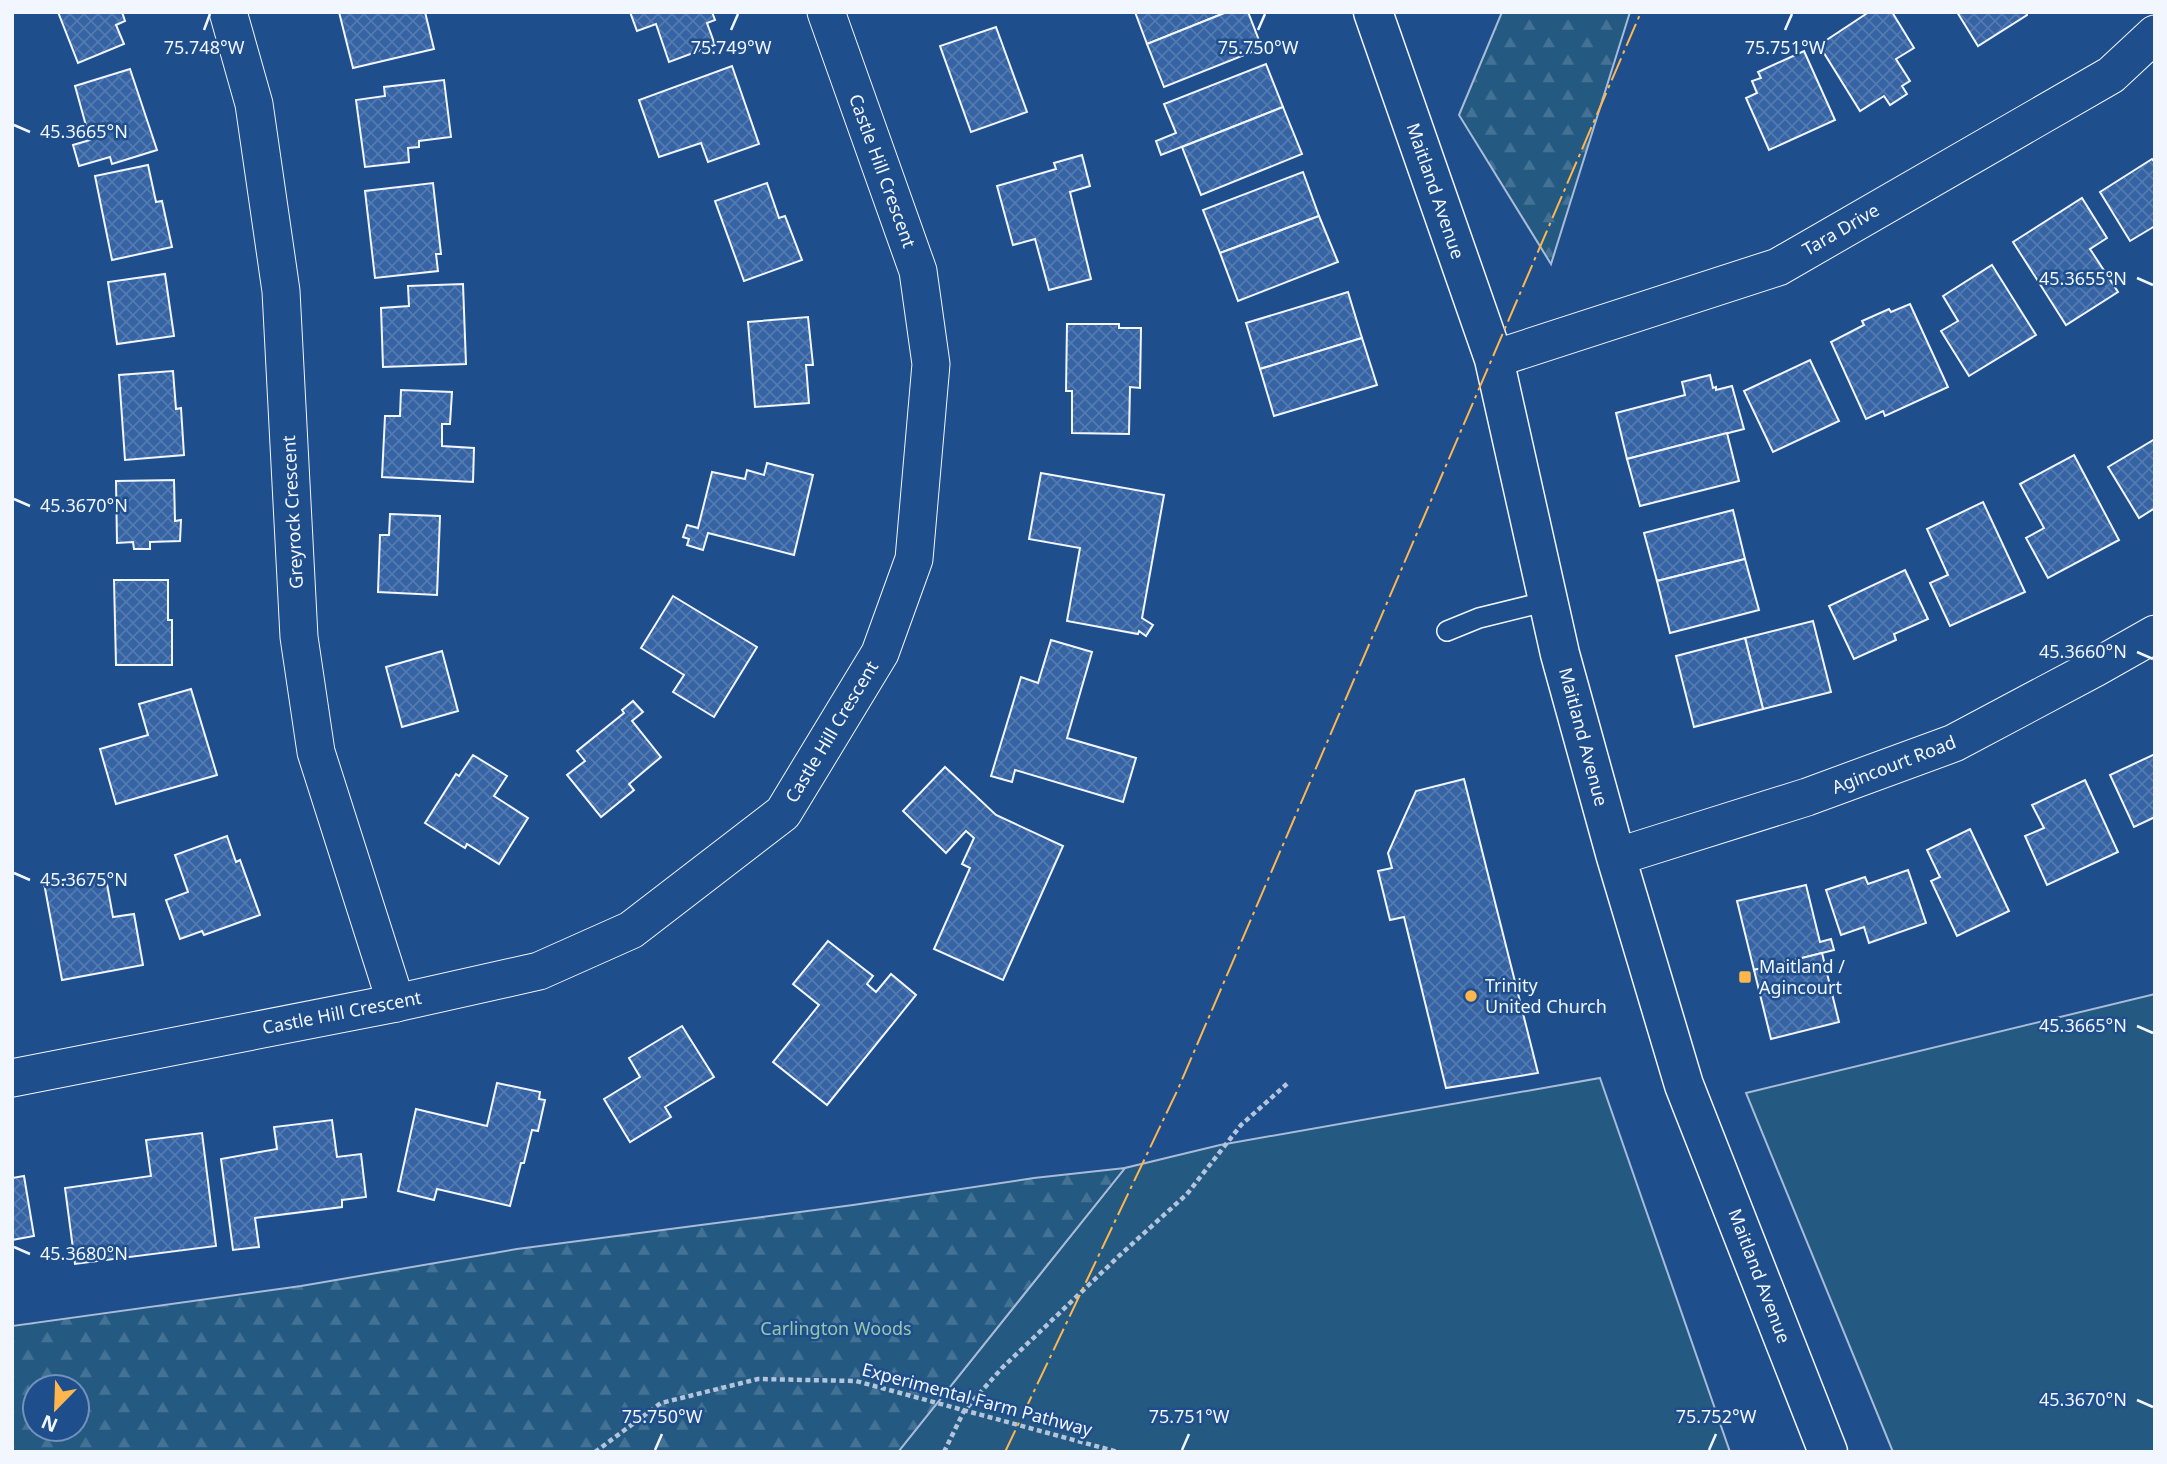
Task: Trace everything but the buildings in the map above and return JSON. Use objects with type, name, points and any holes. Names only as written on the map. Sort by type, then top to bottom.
[{"type":"main road","name":"Maitland Avenue","points":[[1373,12],[1494,359],[1560,654],[1616,857],[1684,1085],[1828,1452]]},
{"type":"street","name":"Greyrock Crescent","points":[[228,12],[254,104],[281,291],[299,636],[316,752],[396,1003]]},
{"type":"street","name":"Castle Hill Crescent","points":[[12,1078],[396,1003],[539,971],[631,930],[783,813],[880,653],[914,559],[931,364],[918,271],[826,12]]},
{"type":"street","name":"Tara Drive","points":[[1494,359],[1778,267],[2111,75],[2155,34]]},
{"type":"street","name":"Agincourt Road","points":[[1616,857],[1807,797],[1954,743],[2155,634]]},
{"type":"lane","points":[[1447,631],[1479,618],[1548,601]]},
{"type":"path","points":[[944,1452],[964,1412],[1002,1368],[1187,1195],[1241,1125],[1289,1082]]},
{"type":"path","name":"Experimental Farm Pathway","points":[[595,1452],[661,1402],[758,1380],[856,1381],[1118,1452]]},
{"type":"green space","points":[[1502,12],[1630,12],[1551,264],[1459,115]]},
{"type":"green space","points":[[2155,994],[2155,1452],[1893,1452],[1746,1093]]},
{"type":"green space","points":[[1600,1078],[1730,1452],[898,1452],[1125,1168],[1220,1145]]},
{"type":"green space","name":"Carlington Woods","points":[[1125,1168],[898,1452],[12,1452],[12,1326],[301,1286],[517,1249],[853,1205],[1034,1178]]},
{"type":"power","points":[[1005,1452],[1178,1089],[1641,12]]},
{"type":"place","name":"Maitland / Agincourt","points":[[1745,977]]},
{"type":"place","name":"Trinity United Church","points":[[1471,996]]}]
